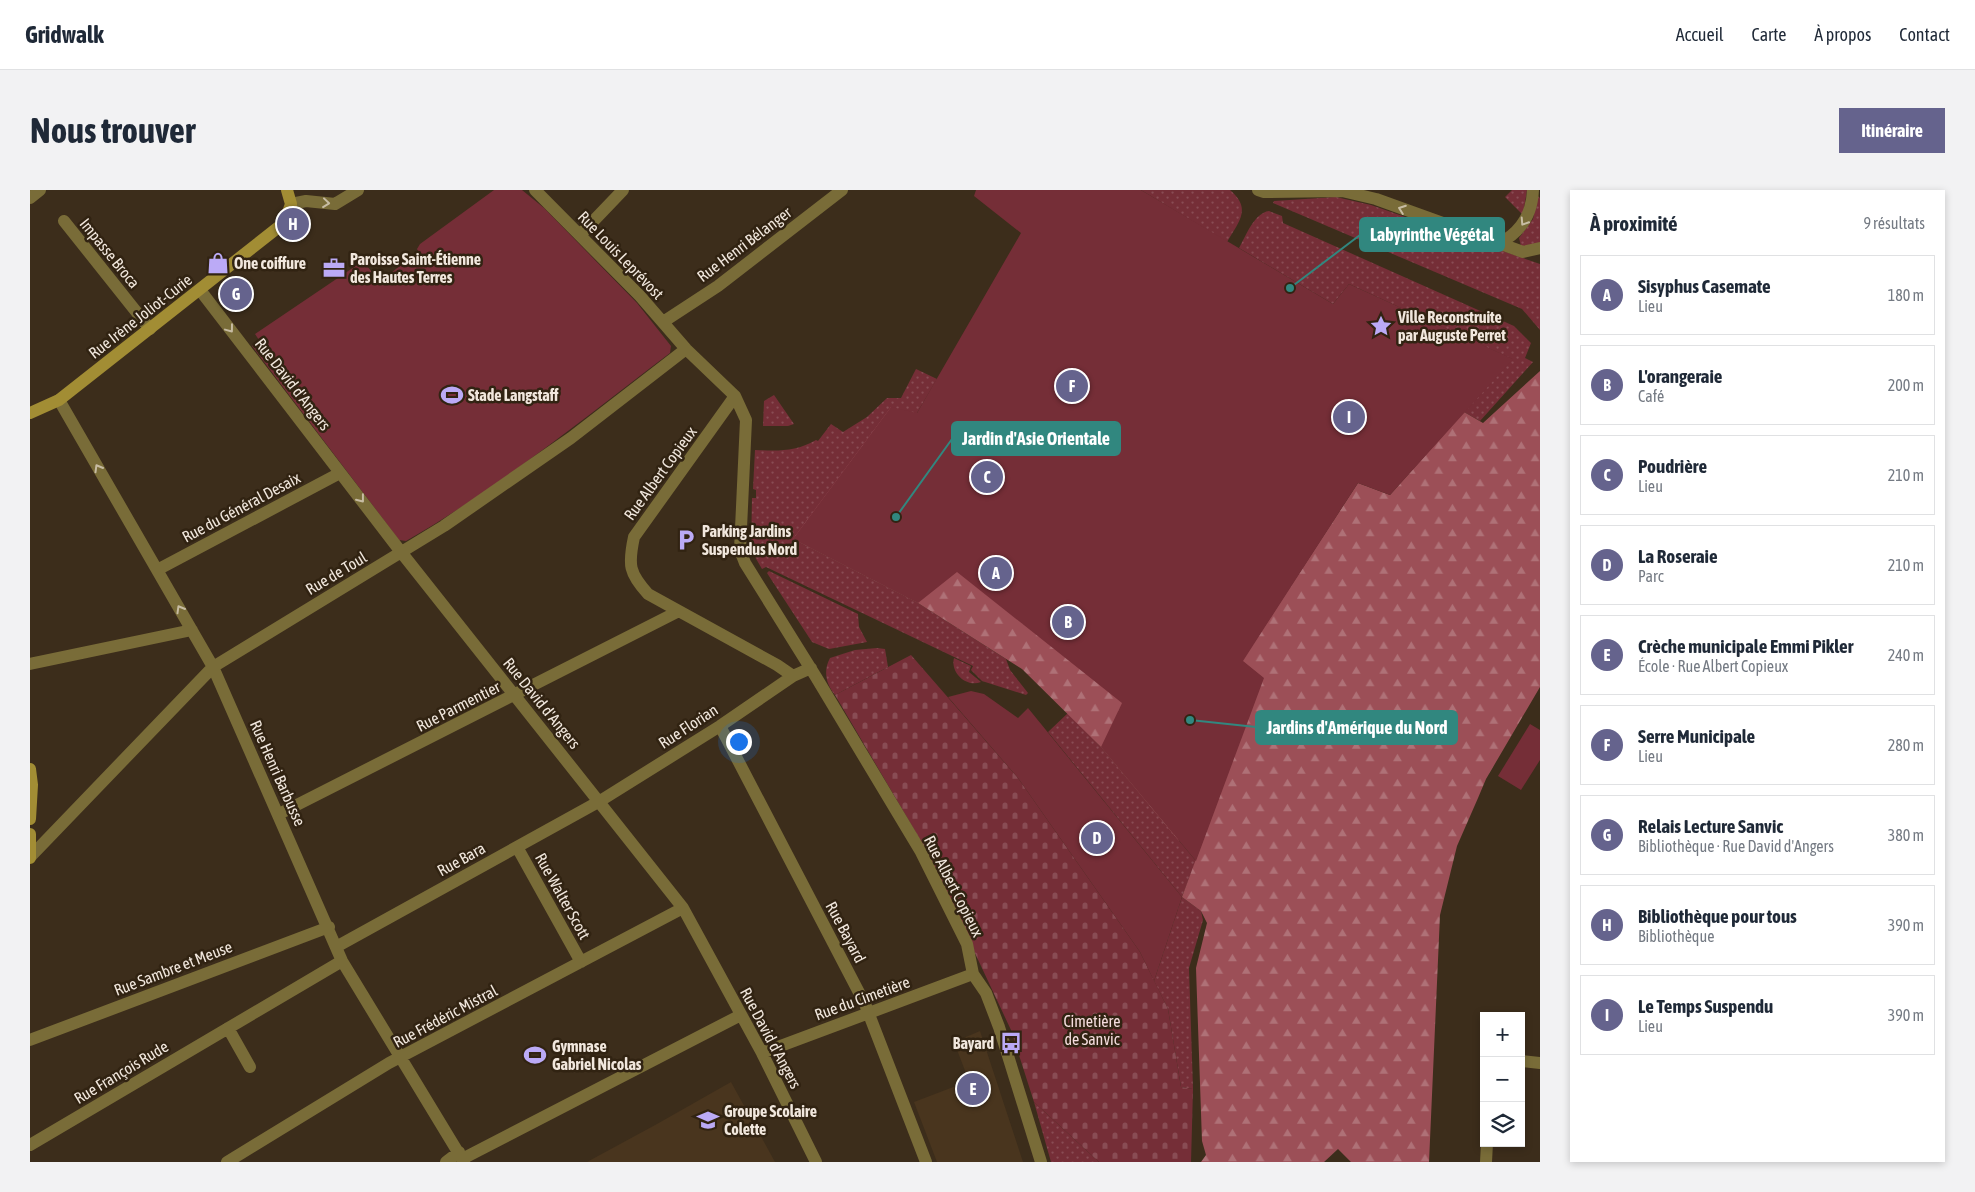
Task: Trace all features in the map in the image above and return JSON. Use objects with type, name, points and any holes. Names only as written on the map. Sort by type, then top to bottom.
[{"type":"street","points":[[30,198],[40,190]]},
{"type":"street","points":[[287,190],[291,204],[306,201],[335,204],[358,190]]},
{"type":"street","name":"Rue Louis Leprévost","points":[[534,190],[663,322]]},
{"type":"street","points":[[580,235],[624,190]]},
{"type":"street","name":"Rue Henri Bélanger","points":[[663,322],[718,286],[842,190]]},
{"type":"street","points":[[1258,190],[1264,192],[1342,191],[1376,199],[1523,252],[1540,248]]},
{"type":"street","points":[[1498,244],[1521,228],[1528,216],[1533,190]]},
{"type":"street","name":"Rue Irène Joliot-Curie","points":[[30,412],[59,400],[200,290],[285,222],[291,204]]},
{"type":"street","name":"Impasse Broca","points":[[64,221],[150,329]]},
{"type":"street","name":"Rue David d'Angers","points":[[200,290],[514,696],[600,800],[683,908],[762,1053],[816,1162]]},
{"type":"street","name":"Rue Albert Copieux","points":[[663,322],[686,349],[736,396],[746,420],[740,550],[746,563],[921,852],[967,944],[973,974],[986,993],[999,1027],[1041,1162]]},
{"type":"street","name":"Rue de Toul","points":[[30,857],[213,666],[444,526],[571,438],[686,349]]},
{"type":"street","name":"Rue Albert Copieux","points":[[736,396],[634,537],[630,555],[633,577],[648,594],[677,612],[777,665],[792,676]]},
{"type":"street","name":"Rue Henri Barbusse","points":[[59,400],[213,666],[342,961],[462,1158]]},
{"type":"street","name":"Rue du Général Desaix","points":[[157,570],[340,472]]},
{"type":"street","name":"Rue Parmentier","points":[[279,814],[677,612]]},
{"type":"street","points":[[30,664],[192,630]]},
{"type":"street","points":[[792,676],[811,668]]},
{"type":"street","name":"Rue Florian","points":[[600,800],[720,726],[792,676]]},
{"type":"street","name":"Rue Bayard","points":[[720,726],[869,1013],[926,1162]]},
{"type":"street","points":[[30,769],[32,785],[30,819]]},
{"type":"street","name":"Rue Bara","points":[[336,947],[600,800]]},
{"type":"street","points":[[30,834],[30,857]]},
{"type":"street","name":"Rue Walter Scott","points":[[517,847],[581,962]]},
{"type":"street","name":"Rue Frédéric Mistral","points":[[227,1162],[389,1063],[683,908]]},
{"type":"street","name":"Rue Sambre et Meuse","points":[[30,1040],[328,927]]},
{"type":"street","name":"Rue François Rude","points":[[30,1145],[342,961]]},
{"type":"street","name":"Rue du Cimetière","points":[[762,1053],[973,974]]},
{"type":"street","points":[[446,1162],[462,1158],[741,1015]]},
{"type":"street","points":[[228,1028],[250,1067]]},
{"type":"street","points":[[1525,1061],[1540,1063]]},
{"type":"street","points":[[1486,1162],[1487,1147]]},
{"type":"shaded area","points":[[980,1031],[1023,1162],[937,1162],[914,1102],[969,1081],[954,1042]]},
{"type":"shaded area","name":"Groupe Scolaire Colette","points":[[731,1082],[775,1162],[587,1162],[657,1124]]},
{"type":"green space","name":"Stade Langstaff","points":[[494,190],[522,190],[544,208],[637,303],[671,346],[670,353],[508,475],[406,541],[399,540],[252,346],[259,340],[255,334],[363,261],[380,282],[418,251],[417,249],[420,244]]},
{"type":"green space","points":[[976,190],[1141,190],[1333,304],[1349,284],[1513,359],[1390,495],[1358,483],[1243,661],[1264,678],[1196,861],[1101,747],[1122,703],[957,572],[918,603],[793,539],[891,407],[917,413],[1021,233],[974,196]]},
{"type":"green space","points":[[1141,190],[1230,190],[1240,203],[1241,215],[1227,242]]},
{"type":"green space","points":[[1512,190],[1527,190],[1523,215],[1505,197]]},
{"type":"green space","points":[[1538,196],[1540,198],[1540,243],[1536,246],[1521,246],[1519,238],[1533,219]]},
{"type":"green space","points":[[1336,197],[1371,205],[1540,264],[1540,330],[1522,309],[1273,203],[1274,201]]},
{"type":"green space","points":[[1269,211],[1282,216],[1283,223],[1514,326],[1531,343],[1525,358],[1533,362],[1480,421],[1464,412],[1512,359],[1349,284],[1333,304],[1239,248],[1255,220]]},
{"type":"green space","points":[[916,369],[937,379],[917,413],[793,539],[918,603],[1006,659],[1010,670],[1028,693],[1026,695],[982,681],[971,670],[973,666],[766,567],[762,569],[751,550],[752,498],[756,498],[756,490],[753,489],[755,450],[771,451],[801,447],[816,440],[818,441],[831,424],[843,432],[867,417],[887,398],[901,398]]},
{"type":"green space","points":[[1540,371],[1540,687],[1486,779],[1457,846],[1440,915],[1429,1162],[1351,1162],[1338,1149],[1324,1162],[1201,1162],[1206,1155],[1202,1141],[1196,968],[1207,923],[1201,911],[1182,897],[1263,678],[1242,661],[1358,483],[1390,495],[1464,412],[1483,423]]},
{"type":"green space","points":[[774,395],[794,424],[788,426],[763,426],[764,401]]},
{"type":"green space","points":[[891,407],[924,523],[1133,704],[1179,841],[1101,747],[1022,669],[918,603],[793,539]]},
{"type":"green space","points":[[769,571],[858,614],[859,627],[867,642],[829,649],[812,642],[767,573]]},
{"type":"green space","points":[[885,649],[888,667],[835,695],[826,677],[830,658],[855,650]]},
{"type":"green space","name":"Cimetière de Sanvic","points":[[911,655],[1018,778],[1140,952],[1168,1009],[1181,1087],[1193,1089],[1191,1162],[1099,1162],[1034,1102],[1011,1030],[928,853],[835,695]]},
{"type":"green space","points":[[954,658],[971,666],[969,672],[981,682],[970,683],[961,678],[953,664]]},
{"type":"green space","points":[[971,691],[984,694],[1018,718],[1028,708],[1182,897],[1154,981],[1140,952],[1018,778],[948,697]]},
{"type":"green space","points":[[1068,713],[1101,747],[1196,861],[1182,897],[1048,732]]},
{"type":"green space","points":[[1530,724],[1540,730],[1540,760],[1521,790],[1498,776]]},
{"type":"green space","points":[[1182,897],[1201,911],[1203,920],[1189,968],[1193,1089],[1181,1087],[1168,1009],[1154,981]]},
{"type":"green space","points":[[1034,1102],[1099,1162],[1051,1162]]},
{"type":"place","name":"Bibliothèque pour tous","points":[[293,224]]},
{"type":"place","name":"One coiffure","points":[[218,263]]},
{"type":"place","name":"Paroisse Saint-Étienne des Hautes Terres","points":[[334,268]]},
{"type":"place","name":"Labyrinthe Végétal","points":[[1290,288]]},
{"type":"place","name":"Relais Lecture Sanvic","points":[[236,294]]},
{"type":"place","name":"Ville Reconstruite par Auguste Perret","points":[[1381,326]]},
{"type":"place","name":"Serre Municipale","points":[[1072,386]]},
{"type":"place","name":"Stade Langstaff","points":[[452,395]]},
{"type":"place","name":"Le Temps Suspendu","points":[[1349,417]]},
{"type":"place","name":"Poudrière","points":[[987,477]]},
{"type":"place","name":"Jardin d'Asie Orientale","points":[[896,517]]},
{"type":"place","name":"Parking Jardins Suspendus Nord","points":[[686,540]]},
{"type":"place","name":"Sisyphus Casemate","points":[[996,573]]},
{"type":"place","name":"L'orangeraie","points":[[1068,622]]},
{"type":"place","name":"Jardins d'Amérique du Nord","points":[[1190,720]]},
{"type":"place","name":"La Roseraie","points":[[1097,838]]},
{"type":"place","name":"Bayard","points":[[1011,1043]]},
{"type":"place","name":"Gymnase Gabriel Nicolas","points":[[535,1055]]},
{"type":"place","name":"Crèche municipale Emmi Pikler","points":[[973,1089]]},
{"type":"place","name":"Groupe Scolaire Colette","points":[[708,1120]]}]
